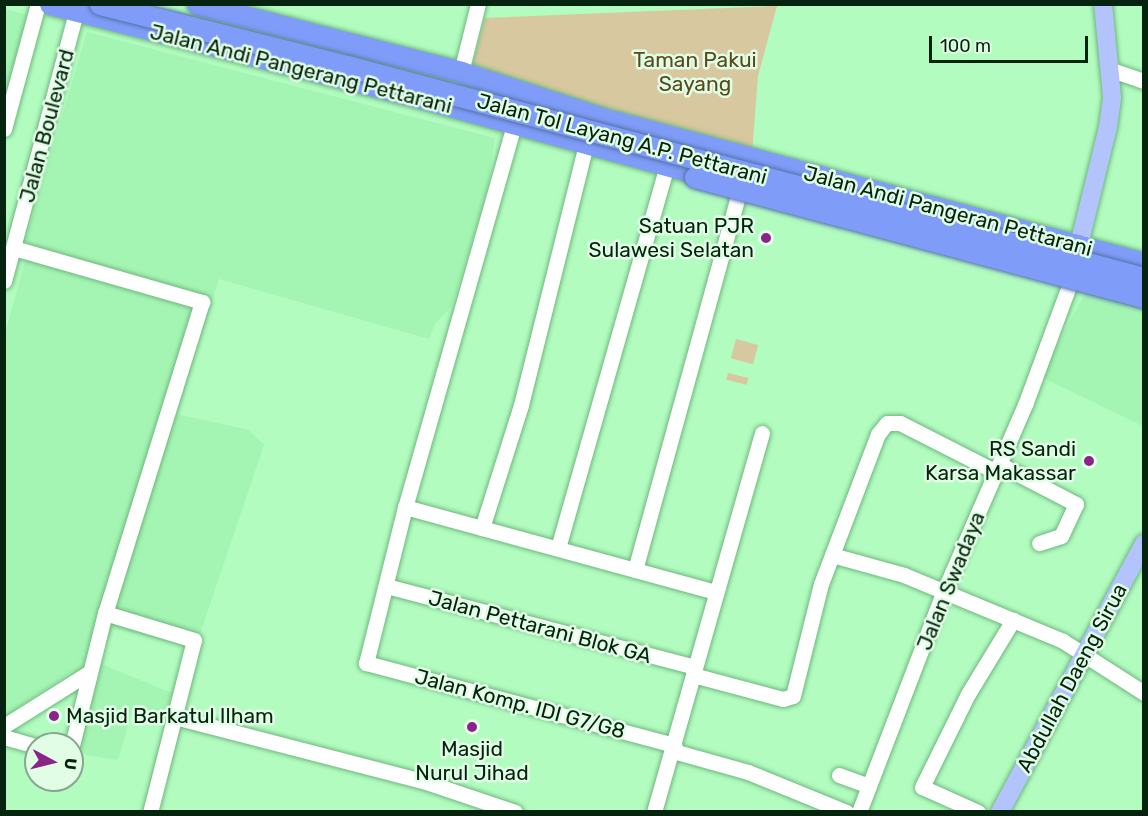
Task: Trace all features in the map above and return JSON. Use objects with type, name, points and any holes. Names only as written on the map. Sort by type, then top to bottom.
[{"type":"highway","name":"Jalan Andi Pangerang Pettarani","points":[[50,4],[77,8],[421,98],[1063,277]]},
{"type":"highway","name":"Jalan Tol Layang A.P. Pettarani","points":[[100,4],[359,69],[1143,278]]},
{"type":"highway","name":"Jalan Tol Layang A.P. Pettarani","points":[[134,4],[469,89],[1143,270]]},
{"type":"highway","name":"Jalan Andi Pangeran Pettarani","points":[[209,6],[461,72],[683,140],[1143,263]]},
{"type":"highway","points":[[421,98],[432,95],[439,84],[437,72],[426,63]]},
{"type":"highway","points":[[489,118],[473,104],[474,94],[485,84],[496,83]]},
{"type":"highway","points":[[623,155],[695,177],[1143,297]]},
{"type":"highway","name":"Jalan Andi Pangeran Pettarani","points":[[1063,277],[1143,297]]},
{"type":"main road","points":[[1079,245],[1108,127],[1112,97],[1103,4]]},
{"type":"main road","name":"Jalan Andi Pangeran Pettarani","points":[[623,155],[665,172],[739,193],[1063,277]]},
{"type":"main road","name":"Abdullah Daeng Sirua","points":[[1000,812],[1087,653],[1143,543]]},
{"type":"street","name":"Jalan Boulevard","points":[[4,129],[38,4]]},
{"type":"street","points":[[461,72],[478,4]]},
{"type":"street","name":"Jalan Boulevard","points":[[4,281],[77,8]]},
{"type":"street","points":[[1108,69],[1143,81]]},
{"type":"street","points":[[386,586],[405,507],[514,125]]},
{"type":"street","points":[[482,528],[521,405],[586,144]]},
{"type":"street","points":[[558,548],[665,172]]},
{"type":"street","points":[[635,570],[739,193]]},
{"type":"street","points":[[14,248],[202,302],[183,369],[105,613],[75,732]]},
{"type":"street","name":"Jalan Swadaya","points":[[859,812],[944,591],[998,468],[1063,277]]},
{"type":"street","points":[[1039,543],[1061,536],[1076,504],[900,423],[887,423],[878,434],[832,555],[944,591],[1087,653],[1143,693]]},
{"type":"street","points":[[654,812],[762,433]]},
{"type":"street","points":[[405,507],[716,592]]},
{"type":"street","name":"Jalan Pettarani Blok GA","points":[[386,586],[791,698],[832,555]]},
{"type":"street","name":"Jalan Komp. IDI G7/G8","points":[[386,586],[366,663],[674,748],[748,772],[846,812]]},
{"type":"street","points":[[105,613],[194,640],[150,812]]},
{"type":"street","points":[[978,812],[922,787],[965,700],[1012,620]]},
{"type":"street","points":[[4,726],[88,673]]},
{"type":"street","points":[[175,717],[426,782],[507,810]]},
{"type":"street","points":[[4,737],[24,743]]},
{"type":"street","points":[[839,775],[869,786]]},
{"type":"shaded area","points":[[5,9],[27,15],[5,105]]},
{"type":"shaded area","points":[[87,32],[495,138],[488,187],[452,306],[435,324],[429,339],[219,279],[177,414],[249,430],[264,445],[195,649],[113,628],[99,663],[172,693],[161,721],[132,712],[118,760],[84,755],[84,732],[79,732],[94,684],[74,670],[5,716],[5,334],[30,243],[25,241]]},
{"type":"shaded area","points":[[1087,289],[1143,305],[1143,426],[1041,377]]},
{"type":"green space","name":"Taman Pakui Sayang","points":[[777,6],[758,76],[752,154],[470,75],[485,18]]},
{"type":"green space","points":[[736,339],[758,345],[753,364],[731,358]]},
{"type":"green space","points":[[728,373],[748,378],[747,385],[726,380]]},
{"type":"place","name":"Satuan PJR Sulawesi Selatan","points":[[766,238]]},
{"type":"place","name":"RS Sandi Karsa Makassar","points":[[1089,461]]},
{"type":"place","name":"Masjid Barkatul Ilham","points":[[54,716]]},
{"type":"place","name":"Masjid Nurul Jihad","points":[[472,727]]}]
